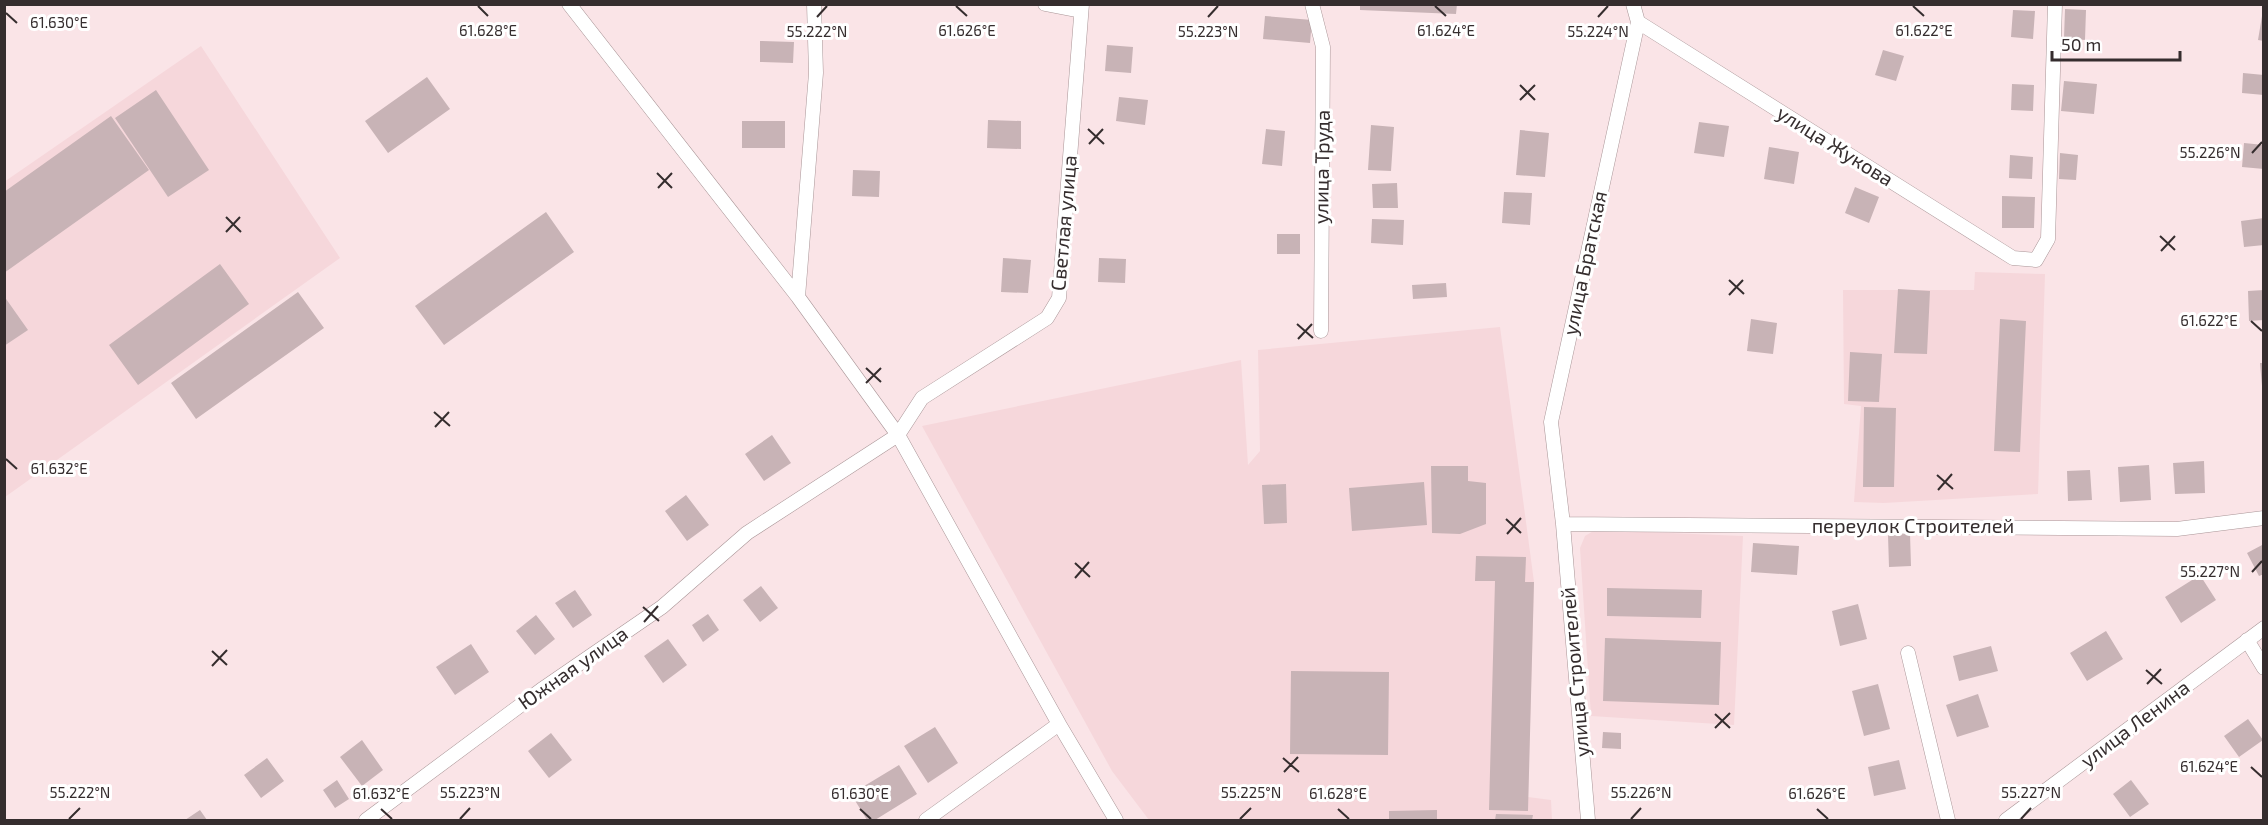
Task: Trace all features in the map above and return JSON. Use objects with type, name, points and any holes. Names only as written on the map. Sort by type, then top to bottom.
[{"type":"street","points":[[569,4],[798,297],[898,435],[1059,724],[1116,820]]},
{"type":"street","points":[[798,297],[816,73],[814,4]]},
{"type":"street","points":[[1046,4],[1082,8]]},
{"type":"street","name":"улица Труда","points":[[1312,4],[1323,47],[1321,331]]},
{"type":"street","name":"улица Братская","points":[[1563,524],[1551,422],[1638,22],[1633,4]]},
{"type":"street","name":"улица Жукова","points":[[1638,22],[2013,258],[2036,260],[2048,239],[2055,4]]},
{"type":"street","name":"Светлая улица","points":[[898,435],[922,398],[1047,318],[1059,298],[1082,8]]},
{"type":"street","name":"Южная улица","points":[[366,820],[541,690],[662,607],[747,533],[898,435]]},
{"type":"street","name":"переулок Строителей","points":[[1563,524],[2177,529],[2264,518]]},
{"type":"street","name":"улица Строителей","points":[[1563,524],[1587,820]]},
{"type":"street","name":"улица Ленина","points":[[2006,820],[2264,628]]},
{"type":"street","points":[[2247,640],[2264,669]]},
{"type":"street","points":[[1908,653],[1948,820]]},
{"type":"street","points":[[926,820],[1059,724]]},
{"type":"shaded area","points":[[201,46],[340,258],[5,497],[4,182]]},
{"type":"shaded area","points":[[1975,272],[2045,274],[2038,494],[1884,503],[1854,502],[1861,406],[1844,404],[1843,290],[1974,290]]},
{"type":"shaded area","points":[[1500,327],[1534,582],[1528,797],[1551,800],[1552,820],[1149,820],[1112,771],[922,426],[1241,360],[1248,465],[1260,451],[1258,350]]},
{"type":"shaded area","points":[[1595,530],[1743,536],[1734,725],[1591,716],[1580,548],[1585,536]]},
{"type":"building","points":[[1360,4],[1457,4],[1456,14],[1360,10]]},
{"type":"building","points":[[2065,9],[2086,10],[2085,40],[2064,38]]},
{"type":"building","points":[[2013,10],[2035,11],[2033,39],[2011,37]]},
{"type":"building","points":[[1265,16],[1312,20],[1310,43],[1263,39]]},
{"type":"building","points":[[2262,16],[2264,16],[2264,41],[2258,40]]},
{"type":"building","points":[[760,41],[794,42],[793,63],[760,62]]},
{"type":"building","points":[[1107,45],[1133,47],[1131,73],[1105,71]]},
{"type":"building","points":[[1883,50],[1904,56],[1896,81],[1875,75]]},
{"type":"building","points":[[2243,73],[2264,75],[2264,95],[2242,93]]},
{"type":"building","points":[[427,77],[450,109],[388,153],[365,121]]},
{"type":"building","points":[[2064,81],[2097,84],[2094,114],[2061,111]]},
{"type":"building","points":[[2012,84],[2034,85],[2033,111],[2011,110]]},
{"type":"building","points":[[156,90],[209,170],[168,197],[115,118]]},
{"type":"building","points":[[1119,97],[1148,100],[1145,125],[1116,121]]},
{"type":"building","points":[[111,116],[149,170],[4,273],[4,192]]},
{"type":"building","points":[[988,120],[1021,121],[1021,149],[987,148]]},
{"type":"building","points":[[742,121],[785,121],[785,148],[742,148]]},
{"type":"building","points":[[1699,122],[1729,126],[1724,157],[1694,153]]},
{"type":"building","points":[[1371,125],[1394,127],[1391,171],[1368,170]]},
{"type":"building","points":[[1266,129],[1285,131],[1282,166],[1262,164]]},
{"type":"building","points":[[1520,130],[1549,133],[1545,177],[1516,175]]},
{"type":"building","points":[[2244,143],[2264,145],[2264,169],[2242,167]]},
{"type":"building","points":[[1769,147],[1799,152],[1794,184],[1764,179]]},
{"type":"building","points":[[2060,153],[2078,155],[2076,180],[2059,179]]},
{"type":"building","points":[[2010,155],[2033,157],[2032,179],[2009,178]]},
{"type":"building","points":[[853,170],[880,171],[879,197],[852,196]]},
{"type":"building","points":[[1397,183],[1398,208],[1373,208],[1372,184]]},
{"type":"building","points":[[1855,187],[1879,197],[1869,223],[1845,213]]},
{"type":"building","points":[[1504,192],[1532,193],[1530,225],[1502,223]]},
{"type":"building","points":[[2002,196],[2035,197],[2034,228],[2002,228]]},
{"type":"building","points":[[546,212],[574,252],[444,345],[415,306]]},
{"type":"building","points":[[2264,218],[2264,245],[2244,247],[2241,221]]},
{"type":"building","points":[[1372,219],[1404,220],[1403,245],[1371,243]]},
{"type":"building","points":[[1277,234],[1300,234],[1300,254],[1277,254]]},
{"type":"building","points":[[1003,258],[1031,260],[1028,293],[1001,292]]},
{"type":"building","points":[[1099,258],[1126,259],[1125,283],[1098,282]]},
{"type":"building","points":[[220,264],[249,304],[138,385],[109,345]]},
{"type":"building","points":[[1446,283],[1447,297],[1413,299],[1412,285]]},
{"type":"building","points":[[1898,289],[1930,291],[1927,354],[1894,353]]},
{"type":"building","points":[[2264,290],[2264,320],[2249,321],[2248,291]]},
{"type":"building","points":[[298,292],[324,328],[196,419],[171,383]]},
{"type":"building","points":[[4,296],[28,330],[4,346]]},
{"type":"building","points":[[1751,319],[1777,323],[1773,354],[1747,351]]},
{"type":"building","points":[[2000,319],[2026,321],[2020,452],[1994,451]]},
{"type":"building","points":[[1850,352],[1882,354],[1879,402],[1848,401]]},
{"type":"building","points":[[2260,363],[2264,363],[2264,386],[2262,386]]},
{"type":"building","points":[[1864,407],[1896,408],[1894,487],[1863,487]]},
{"type":"building","points":[[772,435],[791,463],[764,481],[745,454]]},
{"type":"building","points":[[2204,461],[2205,493],[2175,494],[2173,463]]},
{"type":"building","points":[[2149,465],[2151,500],[2120,502],[2118,467]]},
{"type":"building","points":[[1431,466],[1468,466],[1468,481],[1486,483],[1486,524],[1460,534],[1432,533]]},
{"type":"building","points":[[2090,470],[2092,500],[2068,501],[2067,471]]},
{"type":"building","points":[[1424,482],[1427,525],[1352,531],[1349,488]]},
{"type":"building","points":[[1286,484],[1287,523],[1264,524],[1262,485]]},
{"type":"building","points":[[686,495],[709,525],[687,541],[665,511]]},
{"type":"building","points":[[1910,534],[1911,566],[1889,567],[1888,535]]},
{"type":"building","points":[[1753,543],[1799,546],[1797,575],[1751,572]]},
{"type":"building","points":[[2264,544],[2264,574],[2259,576],[2247,553]]},
{"type":"building","points":[[1476,556],[1526,557],[1525,582],[1534,582],[1528,811],[1489,810],[1495,581],[1475,581]]},
{"type":"building","points":[[2200,575],[2216,600],[2181,623],[2165,597]]},
{"type":"building","points":[[761,586],[778,608],[760,622],[743,600]]},
{"type":"building","points":[[1607,588],[1702,590],[1701,618],[1607,616]]},
{"type":"building","points":[[575,590],[592,615],[573,628],[555,603]]},
{"type":"building","points":[[1858,604],[1867,639],[1840,646],[1832,611]]},
{"type":"building","points":[[708,614],[719,630],[703,642],[692,625]]},
{"type":"building","points":[[536,615],[555,639],[535,655],[516,631]]},
{"type":"building","points":[[2106,631],[2123,659],[2087,681],[2070,653]]},
{"type":"building","points":[[1605,638],[1721,642],[1719,705],[1603,701]]},
{"type":"building","points":[[668,639],[687,665],[663,683],[644,656]]},
{"type":"building","points":[[471,644],[489,672],[455,695],[436,667]]},
{"type":"building","points":[[1991,646],[1998,671],[1959,681],[1953,656]]},
{"type":"building","points":[[1291,671],[1389,672],[1388,755],[1290,754]]},
{"type":"building","points":[[1878,684],[1890,729],[1864,736],[1852,691]]},
{"type":"building","points":[[1978,694],[1989,727],[1957,737],[1946,705]]},
{"type":"building","points":[[2248,719],[2263,740],[2239,757],[2224,736]]},
{"type":"building","points":[[935,727],[958,763],[928,783],[904,746]]},
{"type":"building","points":[[1603,732],[1621,733],[1621,749],[1602,748]]},
{"type":"building","points":[[551,733],[572,760],[549,778],[528,751]]},
{"type":"building","points":[[362,740],[383,770],[362,786],[340,757]]},
{"type":"building","points":[[267,758],[284,781],[261,798],[244,775]]},
{"type":"building","points":[[1899,760],[1906,789],[1874,796],[1868,767]]},
{"type":"building","points":[[899,765],[917,794],[875,820],[867,820],[851,794]]},
{"type":"building","points":[[337,780],[349,799],[335,808],[323,790]]},
{"type":"building","points":[[2131,780],[2149,804],[2130,817],[2113,794]]},
{"type":"building","points":[[200,810],[207,820],[185,820]]},
{"type":"building","points":[[1437,810],[1437,820],[1389,820],[1389,811]]},
{"type":"building","points":[[1496,814],[1533,815],[1532,820],[1495,820]]}]
